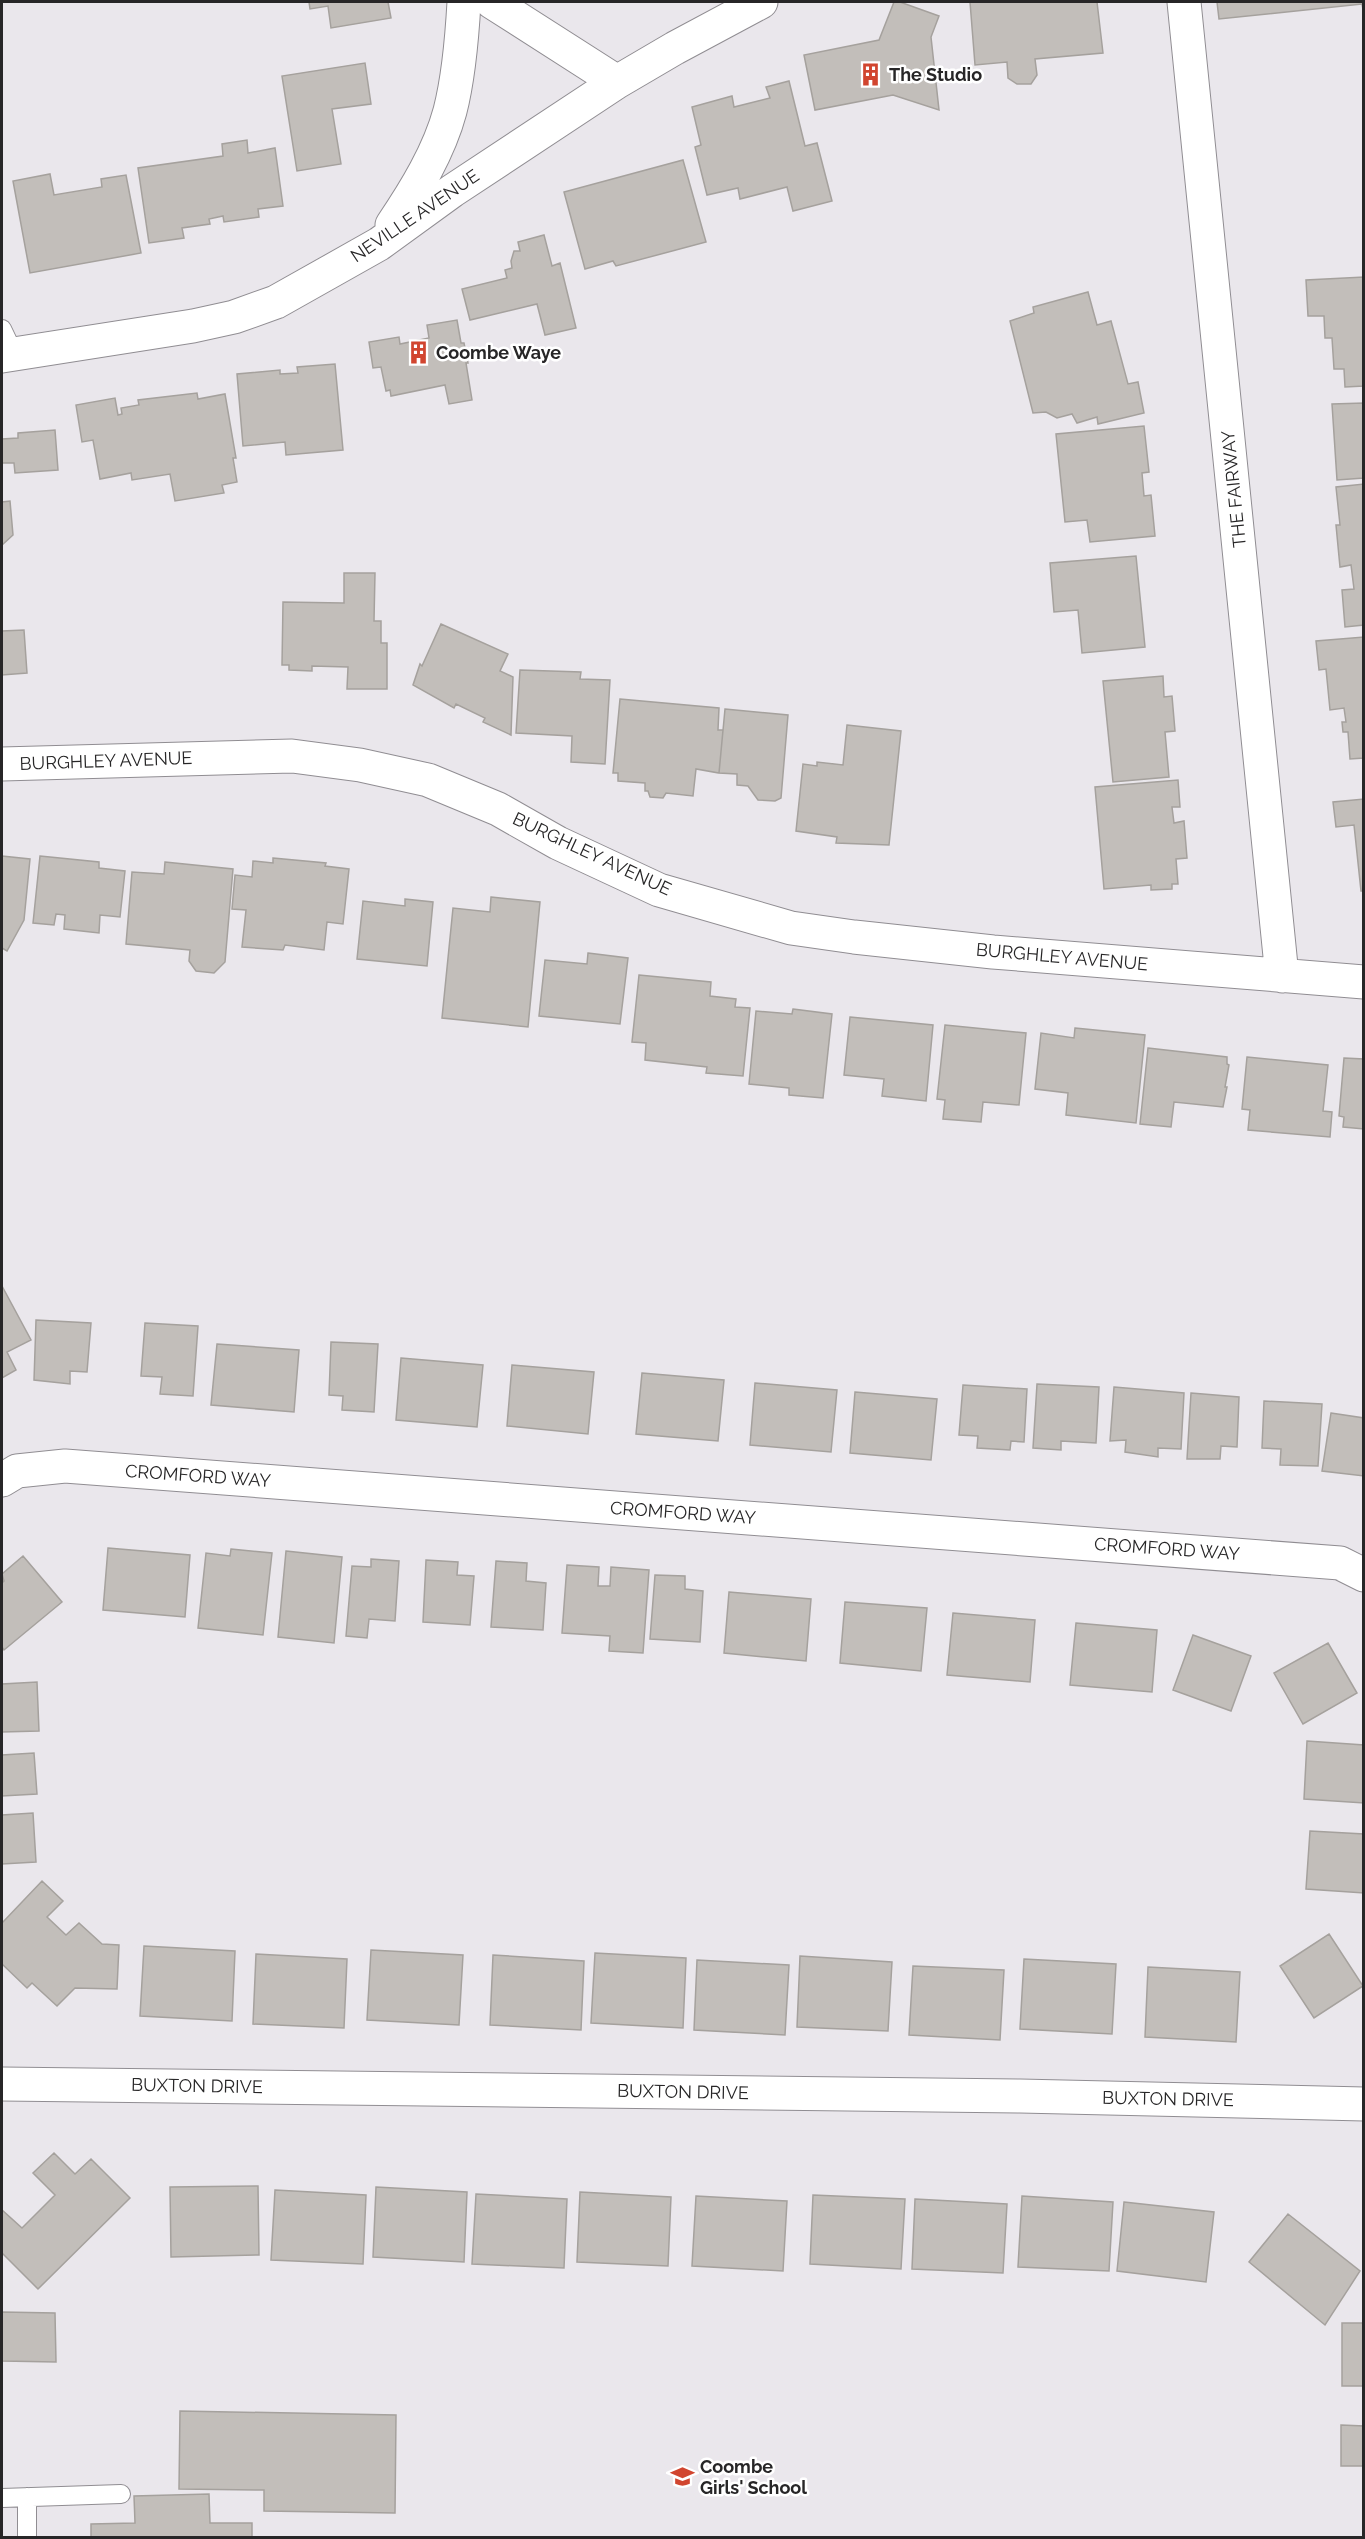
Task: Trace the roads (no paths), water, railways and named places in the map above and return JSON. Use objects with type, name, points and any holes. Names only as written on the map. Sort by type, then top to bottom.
[{"type":"street","points":[[379,244],[413,194],[434,152],[450,112],[458,67],[464,2]]},
{"type":"street","points":[[492,2],[618,82]]},
{"type":"street","name":"NEVILLE AVENUE","points":[[6,346],[193,326],[234,317],[276,302],[379,244],[452,190],[618,82],[675,48],[761,2]]},
{"type":"street","name":"THE FAIRWAY","points":[[1184,2],[1282,976]]},
{"type":"street","name":"BURGHLEY AVENUE","points":[[2,764],[292,756],[360,765],[428,780],[498,809],[558,843],[659,890],[791,928],[854,938],[993,952],[1364,982]]},
{"type":"street","name":"CROMFORD WAY","points":[[2,1480],[18,1471],[65,1466],[1340,1563],[1364,1575]]},
{"type":"street","name":"BUXTON DRIVE","points":[[2,2084],[1020,2096],[1364,2104]]},
{"type":"lane","points":[[2,2498],[121,2494]]},
{"type":"lane","points":[[27,2497],[27,2538]]},
{"type":"place","name":"The Studio","points":[[871,75]]},
{"type":"place","name":"Coombe Waye","points":[[418,353]]},
{"type":"place","name":"Coombe Girls' School","points":[[682,2477]]}]
